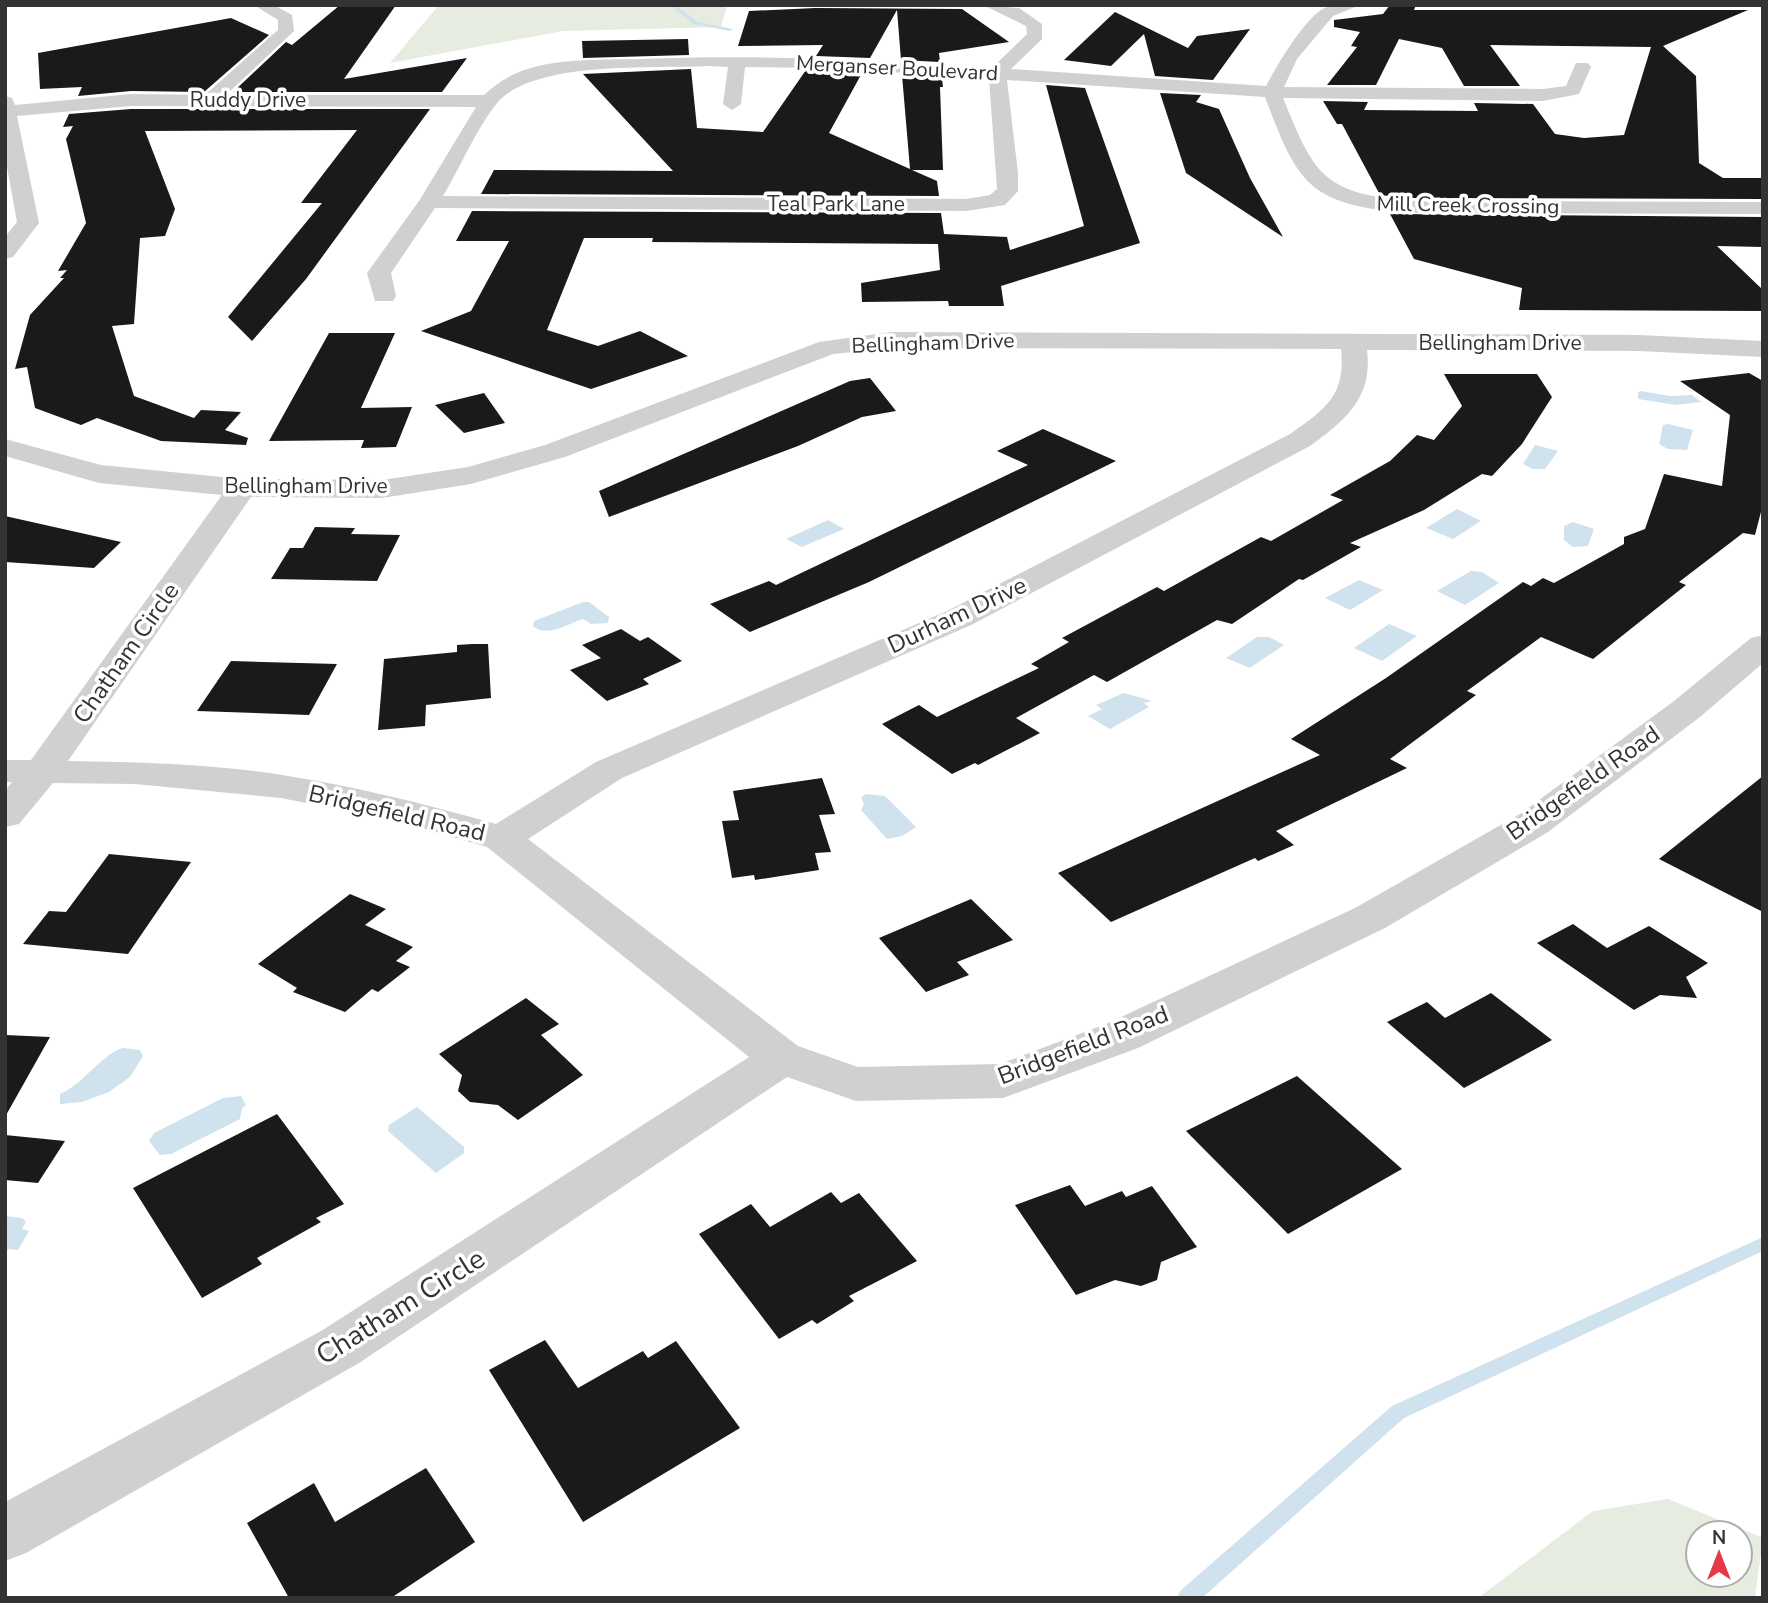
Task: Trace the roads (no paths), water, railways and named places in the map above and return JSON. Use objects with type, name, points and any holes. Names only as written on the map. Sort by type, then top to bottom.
[{"type":"street","points":[[211,99],[286,31],[286,18],[264,5]]},
{"type":"street","points":[[991,5],[1013,11],[1034,24],[1036,35],[998,73]]},
{"type":"street","points":[[1272,92],[1289,58],[1327,13],[1352,5]]},
{"type":"street","points":[[732,104],[737,61]]},
{"type":"street","name":"Merganser Boulevard","points":[[384,296],[379,273],[429,202],[489,101],[506,85],[530,74],[564,67],[737,61],[834,63],[1272,92],[1543,95],[1573,90],[1582,67]]},
{"type":"street","name":"Teal Park Lane","points":[[429,202],[966,205],[997,200],[1007,191],[1008,173],[998,73]]},
{"type":"street","name":"Mill Creek Crossing","points":[[1272,92],[1307,171],[1329,188],[1367,203],[1408,208],[1763,208]]},
{"type":"street","points":[[1543,95],[1564,108]]},
{"type":"street","name":"Ruddy Drive","points":[[6,106],[211,99],[489,101]]},
{"type":"street","points":[[5,252],[28,223],[6,106]]},
{"type":"street","name":"Bellingham Drive","points":[[5,447],[99,474],[242,488],[382,489],[471,475],[555,451],[828,347],[891,340],[1639,343],[1763,349]]},
{"type":"street","name":"Durham Drive","points":[[500,838],[609,770],[959,618],[1300,440],[1343,409],[1357,366],[1353,342]]},
{"type":"street","name":"Chatham Circle","points":[[5,815],[23,772],[242,488]]},
{"type":"street","name":"Bridgefield Road","points":[[23,772],[135,773],[281,786],[408,811],[500,838],[782,1058],[856,1084],[1003,1081],[1122,1036],[1370,918],[1534,823],[1687,709],[1763,645]]},
{"type":"street","name":"Chatham Circle","points":[[5,1533],[340,1347],[782,1058]]},
{"type":"water","points":[[1638,392],[1670,396],[1692,395],[1701,402],[1676,405],[1638,399]]},
{"type":"water","points":[[1663,425],[1693,430],[1687,450],[1668,449],[1659,444]]},
{"type":"water","points":[[1535,445],[1558,451],[1545,469],[1533,469],[1523,464]]},
{"type":"water","points":[[1457,509],[1481,521],[1453,539],[1426,528]]},
{"type":"water","points":[[828,520],[844,529],[802,547],[786,539]]},
{"type":"water","points":[[1573,522],[1594,529],[1588,546],[1573,547],[1564,540],[1564,526]]},
{"type":"water","points":[[1471,571],[1482,572],[1499,583],[1465,605],[1437,591]]},
{"type":"water","points":[[1359,580],[1383,590],[1350,610],[1325,598]]},
{"type":"water","points":[[589,602],[609,617],[608,623],[591,624],[583,619],[544,631],[533,626],[534,621]]},
{"type":"water","points":[[1389,624],[1417,636],[1382,661],[1354,648]]},
{"type":"water","points":[[1257,637],[1269,637],[1284,645],[1250,668],[1226,658]]},
{"type":"water","points":[[1124,693],[1152,701],[1144,703],[1149,707],[1110,729],[1088,716],[1102,709],[1096,705]]},
{"type":"water","points":[[866,794],[885,796],[916,827],[902,836],[887,839],[861,810],[864,804],[861,797]]},
{"type":"water","points":[[124,1048],[140,1050],[143,1056],[130,1077],[109,1092],[82,1102],[60,1104],[60,1094],[76,1084],[109,1055]]},
{"type":"water","points":[[241,1096],[246,1105],[242,1108],[240,1119],[171,1154],[160,1155],[149,1141],[154,1133],[223,1098]]},
{"type":"water","points":[[417,1107],[464,1147],[464,1153],[436,1173],[388,1131],[389,1125]]},
{"type":"water","points":[[5,1216],[22,1218],[26,1222],[22,1229],[29,1231],[18,1250],[8,1249],[5,1253]]},
{"type":"waterway","points":[[673,5],[695,23],[730,29]]},
{"type":"waterway","points":[[1187,1598],[1398,1412],[1763,1244]]}]
